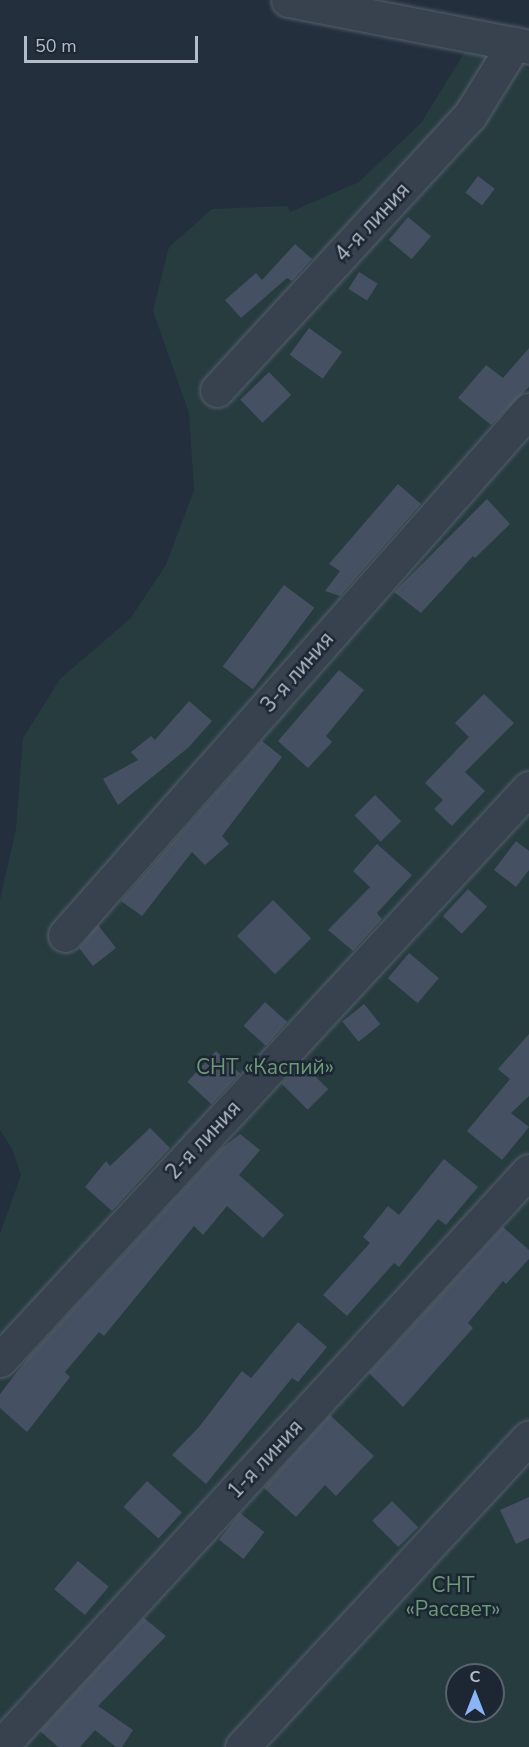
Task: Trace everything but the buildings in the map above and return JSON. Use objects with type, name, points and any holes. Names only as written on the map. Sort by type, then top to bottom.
[{"type":"street","points":[[288,0],[521,46]]},
{"type":"street","name":"4-я линия","points":[[217,390],[470,115],[521,46]]},
{"type":"street","name":"3-я линия","points":[[65,935],[529,410]]},
{"type":"street","name":"2-я линия","points":[[0,1360],[529,788]]},
{"type":"street","name":"1-я линия","points":[[0,1747],[529,1171]]},
{"type":"street","points":[[242,1747],[529,1437]]},
{"type":"green space","name":"СНТ «Каспий»","points":[[471,42],[529,69],[529,1747],[0,1747],[0,1234],[21,1175],[12,1149],[0,1130],[0,900],[16,829],[23,738],[60,679],[130,619],[166,565],[194,490],[189,413],[153,311],[169,247],[212,209],[287,206],[290,212],[359,182],[421,123]]},
{"type":"park label","name":"СНТ «Рассвет»","points":[[453,1597]]}]
